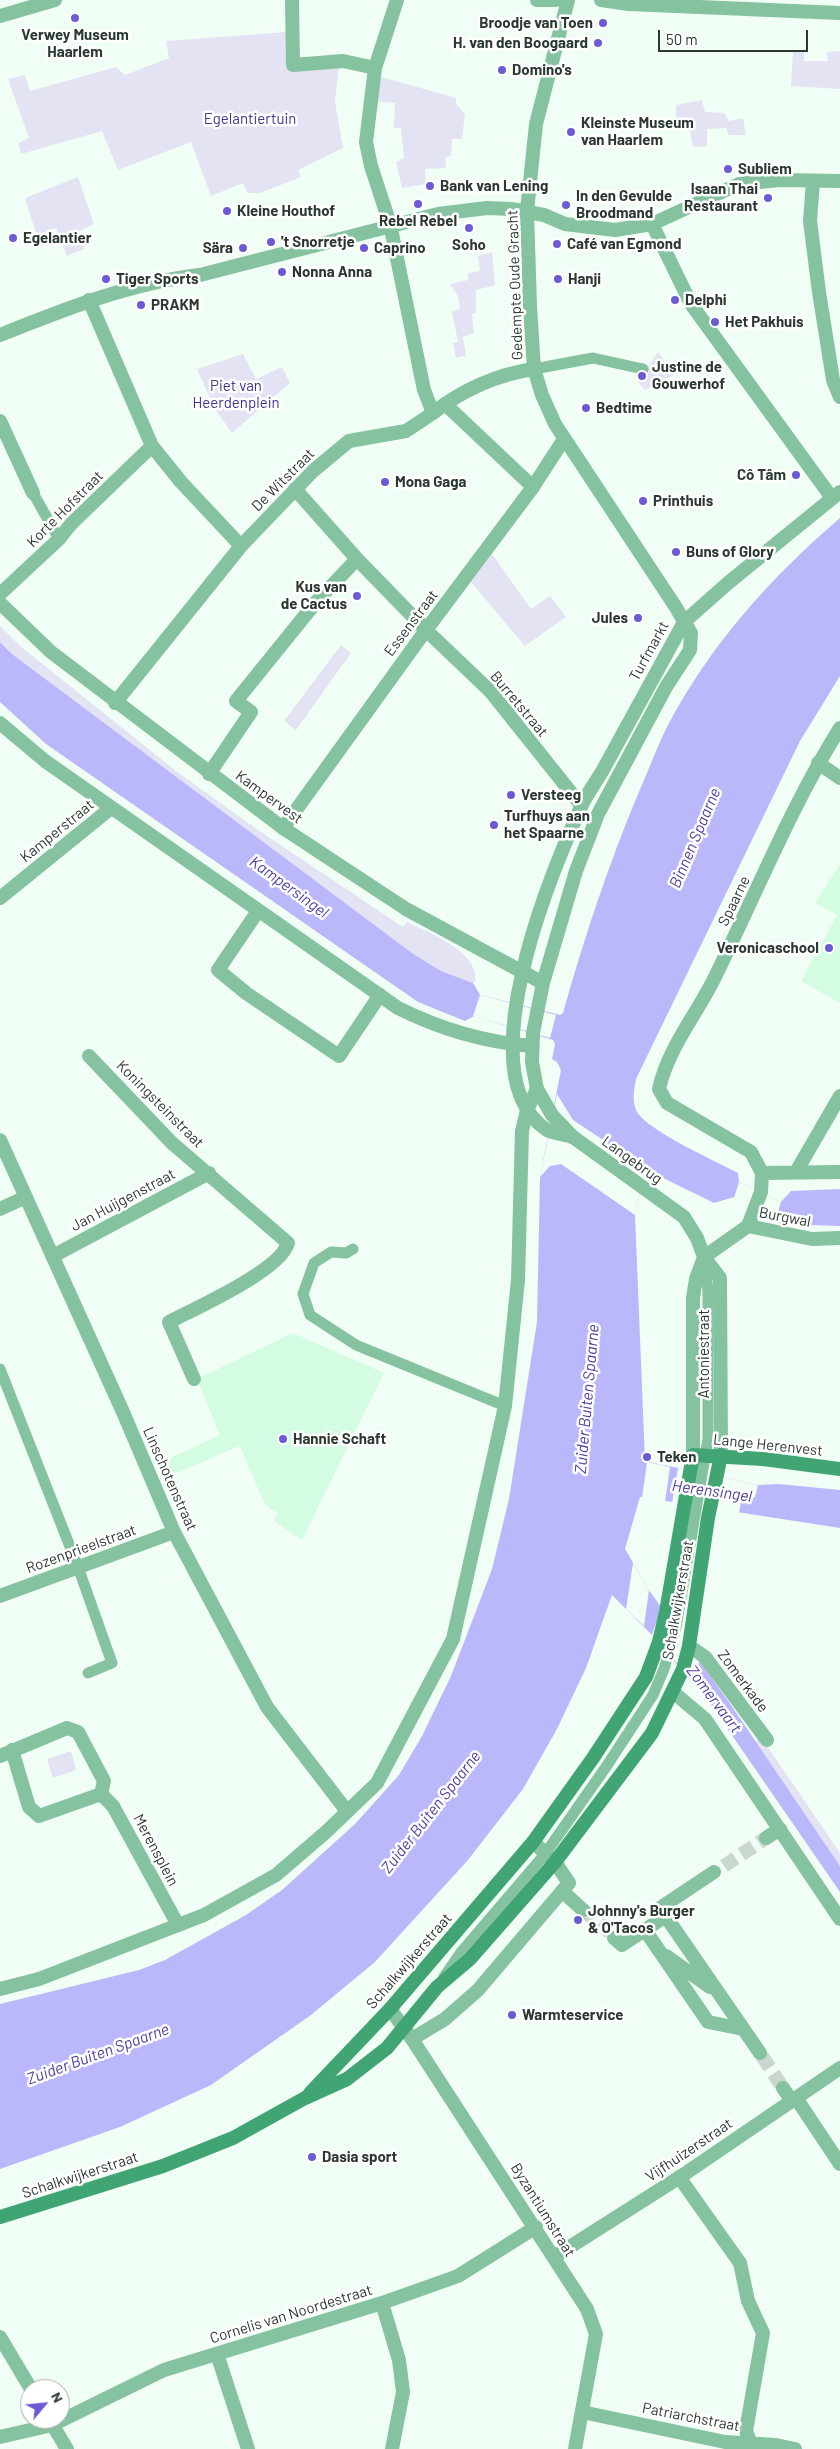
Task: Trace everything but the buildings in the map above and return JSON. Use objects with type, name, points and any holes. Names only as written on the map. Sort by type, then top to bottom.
[{"type":"main road","name":"Lange Herenvest","points":[[699,1455],[840,1470]]},
{"type":"main road","name":"Schalkwijkerstraat","points":[[0,2217],[163,2166],[234,2138],[305,2098],[346,2079],[409,2033],[437,1987],[470,1959],[652,1733],[673,1692],[683,1670],[690,1646],[697,1507],[696,1472],[699,1455]]},
{"type":"main road","name":"Schalkwijkerstraat","points":[[305,2098],[390,2009],[533,1842],[593,1758],[646,1677],[659,1642],[697,1507],[716,1476],[721,1456]]},
{"type":"street","points":[[0,16],[52,0]]},
{"type":"street","points":[[292,0],[292,65],[343,62],[375,68]]},
{"type":"street","points":[[397,0],[375,68],[366,142],[371,166],[390,224],[424,390],[433,413]]},
{"type":"street","points":[[537,0],[556,0]]},
{"type":"street","name":"Gedempte Oude Gracht","points":[[568,0],[536,124],[527,211],[534,368],[542,395],[564,439],[684,622]]},
{"type":"street","points":[[601,0],[629,4],[840,13]]},
{"type":"street","points":[[0,335],[89,300],[163,279],[200,275],[390,224],[438,214],[488,208],[527,211],[566,224],[615,230],[652,224],[739,184],[780,180],[840,181]]},
{"type":"street","points":[[812,181],[810,221],[819,292],[833,380],[840,398]]},
{"type":"street","points":[[652,224],[690,304],[836,495],[684,622]]},
{"type":"street","points":[[89,300],[152,446],[182,482],[241,546]]},
{"type":"street","name":"De Witstraat","points":[[115,703],[241,546],[295,489],[349,441],[406,431],[445,404],[498,377],[534,368]]},
{"type":"street","points":[[445,404],[533,487]]},
{"type":"street","points":[[0,421],[33,493]]},
{"type":"street","name":"Essenstraat","points":[[283,828],[426,630],[533,487],[564,439]]},
{"type":"street","name":"Korte Hofstraat","points":[[0,594],[60,539],[71,524],[152,446]]},
{"type":"street","name":"Burretstraat","points":[[295,489],[357,559],[426,630],[490,691],[581,805]]},
{"type":"street","points":[[209,774],[251,712],[236,700],[316,602],[357,559]]},
{"type":"street","name":"Kampervest","points":[[0,603],[51,652],[115,703],[283,828],[406,909],[544,983]]},
{"type":"street","name":"Turfmarkt","points":[[549,1131],[527,1110],[520,1096],[516,1082],[511,1044],[516,1004],[538,916],[581,805],[684,622],[691,633],[690,650],[666,687],[598,814],[576,871],[544,983],[532,1040],[532,1062],[537,1089],[552,1115]]},
{"type":"street","points":[[0,723],[45,761],[398,1008],[434,1024],[471,1037],[511,1044],[532,1040]]},
{"type":"street","name":"Spaarne","points":[[762,1173],[751,1152],[667,1103],[659,1089],[686,1027],[714,979],[818,763],[840,728]]},
{"type":"street","points":[[818,763],[840,778]]},
{"type":"street","name":"Kamperstraat","points":[[0,898],[111,808]]},
{"type":"street","points":[[258,911],[218,970],[246,993],[339,1056],[380,996]]},
{"type":"street","name":"Koningsteinstraat","points":[[89,1056],[172,1143],[288,1243],[286,1251],[255,1276],[169,1322],[194,1379]]},
{"type":"street","points":[[0,1989],[39,1979],[204,1915],[276,1875],[326,1832],[346,1810],[377,1784],[453,1638],[505,1406],[516,1311],[522,1131],[527,1110],[537,1089]]},
{"type":"street","points":[[796,1172],[840,1096]]},
{"type":"street","name":"Langebrug","points":[[552,1115],[573,1137],[673,1208]]},
{"type":"street","name":"Langebrug","points":[[549,1131],[573,1137]]},
{"type":"street","name":"Linschotenstraat","points":[[0,1140],[174,1532],[268,1707],[346,1810]]},
{"type":"street","points":[[748,1226],[761,1192],[762,1173],[840,1172]]},
{"type":"street","name":"Jan Huijgenstraat","points":[[53,1256],[209,1173]]},
{"type":"street","points":[[0,1209],[26,1197]]},
{"type":"street","name":"Antoniestraat","points":[[673,1208],[691,1226],[704,1257],[720,1278],[721,1456]]},
{"type":"street","name":"Burgwal","points":[[704,1257],[748,1226],[812,1240],[840,1238]]},
{"type":"street","name":"Antoniestraat","points":[[699,1455],[693,1298],[696,1279],[704,1257]]},
{"type":"street","name":"Rozenprieelstraat","points":[[0,1596],[174,1532]]},
{"type":"street","name":"Zomerkade","points":[[690,1646],[705,1657],[768,1740]]},
{"type":"street","points":[[673,1692],[705,1719],[840,1919]]},
{"type":"street","points":[[67,1728],[78,1732],[104,1781],[101,1794],[39,1816],[28,1807],[6,1753],[67,1728]]},
{"type":"street","name":"Merensplein","points":[[101,1794],[113,1806],[178,1925]]},
{"type":"street","points":[[766,1838],[780,1828]]},
{"type":"street","points":[[533,1842],[550,1858],[569,1883],[562,1891],[583,1910]]},
{"type":"street","points":[[720,1868],[660,1908],[761,2055]]},
{"type":"street","name":"Schalkwijkerstraat","points":[[409,2033],[446,2019],[478,1990],[562,1891]]},
{"type":"street","points":[[614,1938],[622,1945],[666,1916]]},
{"type":"street","points":[[645,1930],[708,2022],[743,2029]]},
{"type":"street","points":[[660,1952],[717,1992]]},
{"type":"street","name":"Byzantiumstraat","points":[[390,2009],[409,2033],[536,2227],[587,2309],[596,2334],[574,2449]]},
{"type":"street","name":"Vijfhuizerstraat","points":[[554,2257],[679,2177],[840,2068]]},
{"type":"street","points":[[783,2088],[794,2099],[840,2164]]},
{"type":"street","points":[[679,2177],[740,2264],[748,2301],[763,2334],[746,2431],[750,2447]]},
{"type":"street","name":"Cornelis van Noordestraat","points":[[70,2413],[164,2370],[382,2303],[458,2276],[536,2227]]},
{"type":"street","points":[[382,2303],[400,2360],[404,2392],[392,2449]]},
{"type":"street","points":[[0,2338],[25,2379]]},
{"type":"street","points":[[217,2354],[248,2449]]},
{"type":"street","name":"Patriarchstraat","points":[[582,2412],[750,2447],[776,2445],[795,2449]]},
{"type":"street","name":"Cornelis van Noordestraat","points":[[0,2437],[27,2429]]},
{"type":"street","points":[[55,2429],[67,2449]]},
{"type":"lane","points":[[534,368],[592,358],[643,369]]},
{"type":"lane","points":[[33,493],[60,539]]},
{"type":"lane","points":[[353,1250],[346,1253],[331,1252],[314,1263],[303,1294],[310,1315],[356,1345],[505,1406]]},
{"type":"lane","points":[[0,1369],[78,1567],[112,1663],[88,1673]]},
{"type":"lane","name":"Schalkwijkerstraat","points":[[550,1858],[652,1694],[669,1654],[676,1627],[697,1507]]},
{"type":"shaded area","name":"Veronicaschool","points":[[840,864],[840,1003],[801,981],[837,915],[815,903]]},
{"type":"shaded area","name":"Hannie Schaft","points":[[293,1333],[384,1373],[302,1540],[274,1521],[278,1513],[265,1505],[240,1446],[167,1477],[160,1463],[220,1435],[197,1379]]},
{"type":"green space","name":"Egelantiertuin","points":[[287,32],[289,68],[339,67],[335,102],[343,148],[298,170],[301,177],[260,193],[247,193],[243,183],[211,196],[191,142],[118,170],[102,131],[21,154],[18,143],[29,138],[8,79],[25,75],[30,91],[116,67],[125,75],[169,58],[166,41]]},
{"type":"green space","points":[[804,51],[804,61],[828,61],[827,52],[840,51],[840,89],[791,86],[793,52]]},
{"type":"green space","points":[[378,76],[456,98],[456,104],[465,114],[462,139],[452,139],[451,156],[445,157],[446,168],[425,169],[426,184],[402,188],[396,162],[404,158],[401,128],[394,128],[395,103],[375,101]]},
{"type":"green space","points":[[702,100],[705,112],[724,113],[729,121],[743,118],[746,135],[729,135],[726,128],[707,129],[707,146],[693,147],[690,131],[676,127],[676,105]]},
{"type":"green space","points":[[78,177],[94,224],[79,231],[84,249],[67,256],[56,228],[37,236],[25,198]]},
{"type":"green space","points":[[492,252],[495,285],[476,290],[476,313],[472,314],[474,333],[463,337],[466,357],[456,358],[453,343],[458,342],[452,312],[460,309],[458,296],[450,284],[468,280],[468,273],[480,271],[478,256]]},
{"type":"green space","points":[[658,352],[674,375],[645,390],[638,382]]},
{"type":"green space","name":"Piet van Heerdenplein","points":[[243,354],[256,379],[282,367],[290,383],[232,433],[215,409],[197,369]]},
{"type":"green space","points":[[492,554],[531,609],[550,596],[566,617],[525,646],[471,582]]},
{"type":"green space","points":[[0,626],[20,646],[176,771],[261,832],[403,927],[407,922],[451,944],[469,961],[474,970],[475,981],[473,983],[441,971],[412,953],[12,654],[0,642]]},
{"type":"green space","points":[[341,645],[351,653],[296,730],[284,721]]},
{"type":"green space","points":[[763,1740],[840,1853],[840,1866],[755,1741]]},
{"type":"green space","points":[[71,1751],[76,1770],[53,1778],[47,1759]]},
{"type":"water","points":[[840,518],[840,676],[800,741],[636,1079],[634,1099],[636,1110],[653,1127],[666,1136],[738,1173],[739,1182],[781,1202],[791,1191],[840,1189],[840,1226],[780,1224],[773,1214],[734,1197],[714,1203],[645,1169],[635,1215],[645,1461],[758,1485],[779,1484],[840,1490],[840,1528],[640,1497],[625,1549],[649,1590],[731,1705],[840,1866],[840,1892],[709,1702],[652,1635],[612,1595],[586,1668],[557,1729],[523,1789],[468,1860],[375,1962],[311,2015],[211,2085],[120,2127],[0,2169],[0,2004],[139,1970],[165,1960],[246,1915],[282,1890],[355,1824],[399,1775],[422,1736],[451,1676],[492,1569],[509,1499],[537,1322],[540,1177],[561,1070],[557,1062],[552,1059],[555,1044],[553,1040],[474,1016],[465,1021],[418,1002],[46,744],[0,702],[0,642],[12,654],[412,953],[441,971],[473,983],[480,995],[560,1015],[563,1013],[597,902],[627,821],[667,727],[702,668],[743,614],[790,564]]},
{"type":"pier","points":[[480,995],[556,1015],[550,1038],[473,1016]]},
{"type":"pier","points":[[557,1094],[573,1120],[645,1168],[635,1215],[561,1164],[550,1166],[540,1177]]},
{"type":"pier","points":[[739,1182],[781,1202],[776,1218],[773,1214],[734,1198]]},
{"type":"pier","points":[[647,1462],[670,1467],[665,1502],[642,1498]]},
{"type":"pier","points":[[678,1468],[758,1485],[755,1497],[741,1501],[739,1513],[672,1503]]},
{"type":"pier","points":[[633,1563],[649,1590],[644,1626],[626,1609]]},
{"type":"pier","points":[[662,1606],[700,1660],[692,1680],[652,1635]]},
{"type":"tunnel","points":[[724,1866],[766,1838]]},
{"type":"tunnel","points":[[583,1910],[612,1934]]},
{"type":"tunnel","points":[[762,2056],[783,2088]]},
{"type":"place","name":"Verwey Museum Haarlem","points":[[75,18]]},
{"type":"place","name":"Broodje van Toen","points":[[603,23]]},
{"type":"place","name":"H. van den Boogaard","points":[[598,43]]},
{"type":"place","name":"Domino's","points":[[502,70]]},
{"type":"place","name":"Kleinste Museum van Haarlem","points":[[571,132]]},
{"type":"place","name":"Subliem","points":[[728,169]]},
{"type":"place","name":"Bank van Lening","points":[[430,186]]},
{"type":"place","name":"Isaan Thai Restaurant","points":[[768,198]]},
{"type":"place","name":"Rebel Rebel","points":[[418,204]]},
{"type":"place","name":"In den Gevulde Broodmand","points":[[566,205]]},
{"type":"place","name":"Kleine Houthof","points":[[227,211]]},
{"type":"place","name":"Soho","points":[[469,228]]},
{"type":"place","name":"Egelantier","points":[[13,238]]},
{"type":"place","name":"'t Snorretje","points":[[271,242]]},
{"type":"place","name":"Café van Egmond","points":[[557,244]]},
{"type":"place","name":"Sära","points":[[243,248]]},
{"type":"place","name":"Caprino","points":[[364,248]]},
{"type":"place","name":"Nonna Anna","points":[[282,272]]},
{"type":"place","name":"Tiger Sports","points":[[106,279]]},
{"type":"place","name":"Hanji","points":[[558,279]]},
{"type":"place","name":"Delphi","points":[[675,300]]},
{"type":"place","name":"PRAKM","points":[[141,305]]},
{"type":"place","name":"Het Pakhuis","points":[[715,322]]},
{"type":"place","name":"Justine de Gouwerhof","points":[[642,376]]},
{"type":"place","name":"Bedtime","points":[[586,408]]},
{"type":"place","name":"Cô Tâm","points":[[796,475]]},
{"type":"place","name":"Mona Gaga","points":[[385,482]]},
{"type":"place","name":"Printhuis","points":[[643,501]]},
{"type":"place","name":"Buns of Glory","points":[[676,552]]},
{"type":"place","name":"Kus van de Cactus","points":[[357,596]]},
{"type":"place","name":"Jules","points":[[638,618]]},
{"type":"place","name":"Versteeg","points":[[511,795]]},
{"type":"place","name":"Turfhuys aan het Spaarne","points":[[494,825]]},
{"type":"place","name":"Veronicaschool","points":[[829,948]]},
{"type":"place","name":"Hannie Schaft","points":[[283,1439]]},
{"type":"place","name":"Teken","points":[[647,1457]]},
{"type":"place","name":"Johnny's Burger & O'Tacos","points":[[578,1920]]},
{"type":"place","name":"Warmteservice","points":[[512,2015]]},
{"type":"place","name":"Dasia sport","points":[[312,2157]]},
{"type":"water label","name":"Binnen Spaarne","points":[[695,838]]},
{"type":"water label","name":"Kampersingel","points":[[289,887]]},
{"type":"water label","name":"Zuider Buiten Spaarne","points":[[587,1399]]},
{"type":"water label","name":"Herensingel","points":[[712,1491]]},
{"type":"water label","name":"Zomervaart","points":[[714,1699]]},
{"type":"water label","name":"Zuider Buiten Spaarne","points":[[431,1812]]},
{"type":"water label","name":"Zuider Buiten Spaarne","points":[[98,2054]]}]
